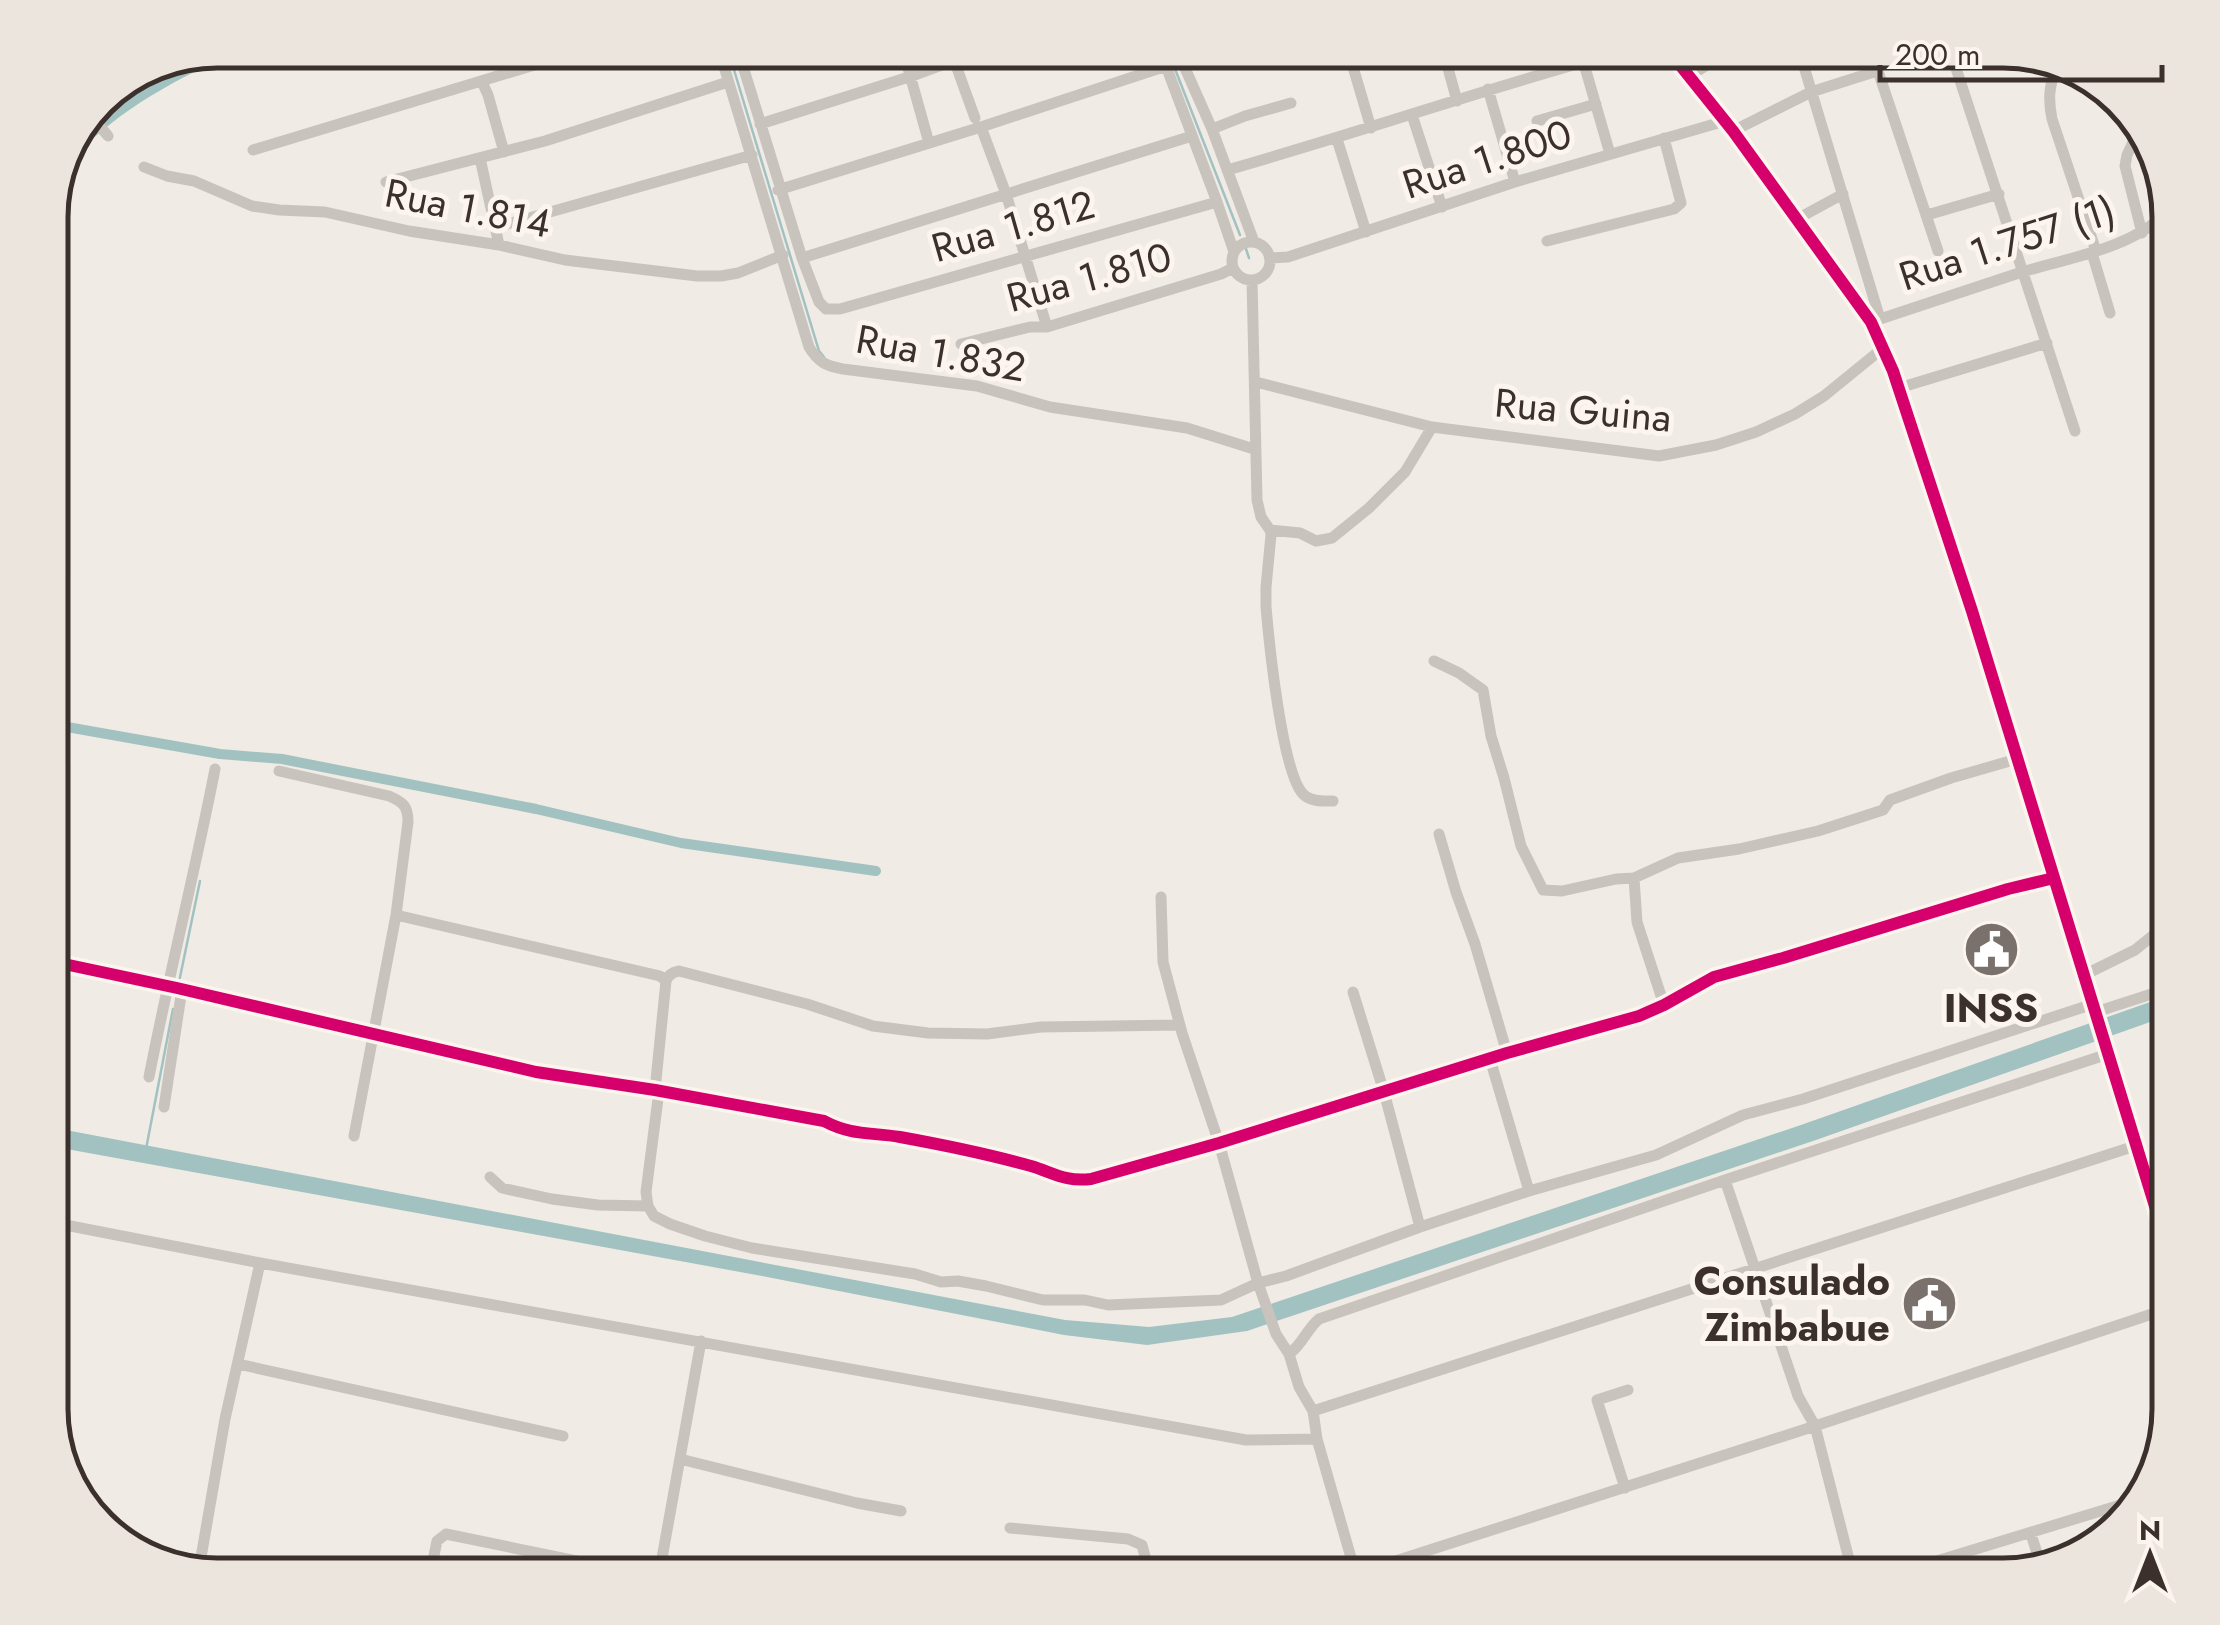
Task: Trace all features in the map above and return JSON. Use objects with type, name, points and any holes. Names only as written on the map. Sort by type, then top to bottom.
[{"type":"street","points":[[253,150],[530,67]]},
{"type":"street","name":"Rua 1.832","points":[[724,67],[809,347],[818,361],[828,366],[977,386],[1050,407],[1187,428],[1254,449]]},
{"type":"street","points":[[743,67],[802,258],[1192,136]]},
{"type":"street","points":[[909,67],[929,144]]},
{"type":"street","points":[[760,124],[936,67]]},
{"type":"street","points":[[957,67],[1006,194],[1047,327]]},
{"type":"street","points":[[1184,67],[1254,242]]},
{"type":"street","points":[[1353,67],[1371,128]]},
{"type":"street","points":[[1447,67],[1457,102]]},
{"type":"street","points":[[1227,170],[1457,102],[1551,67]]},
{"type":"street","points":[[1585,67],[1610,154]]},
{"type":"street","points":[[1681,67],[1876,320]]},
{"type":"street","points":[[1688,77],[1704,67]]},
{"type":"street","points":[[1804,67],[1843,194],[1882,348],[1899,388],[1972,611],[2152,1199]]},
{"type":"street","points":[[1877,67],[1938,251]]},
{"type":"street","points":[[1955,67],[2075,431]]},
{"type":"street","points":[[764,194],[929,144],[978,123],[1166,68],[1234,252],[1233,268],[1244,279],[1252,280],[1268,270],[1270,258],[1262,244],[1246,242],[1234,252]]},
{"type":"street","name":"Rua 1.800","points":[[1270,258],[1288,257],[1514,182],[1664,138],[1729,126],[1812,92],[1878,71]]},
{"type":"street","points":[[2053,76],[2048,98],[2052,120],[2110,312]]},
{"type":"street","points":[[482,82],[504,152]]},
{"type":"street","points":[[386,182],[621,118],[728,82]]},
{"type":"street","points":[[1488,89],[1514,182]]},
{"type":"street","points":[[1212,129],[1291,103]]},
{"type":"street","points":[[1537,122],[1596,104]]},
{"type":"street","points":[[1412,115],[1442,207]]},
{"type":"street","points":[[99,125],[106,134]]},
{"type":"street","points":[[1547,241],[1682,204],[1664,138]]},
{"type":"street","points":[[1337,139],[1366,232]]},
{"type":"street","points":[[2132,143],[2125,166],[2142,233]]},
{"type":"street","points":[[497,227],[752,155]]},
{"type":"street","points":[[480,158],[499,244]]},
{"type":"street","name":"Rua 1.814","points":[[144,167],[194,181],[252,206],[324,212],[565,260],[721,276],[782,255]]},
{"type":"street","points":[[1797,219],[1843,194]]},
{"type":"street","points":[[1927,215],[1998,194]]},
{"type":"street","name":"Rua 1.812","points":[[802,258],[819,302],[826,309],[840,308],[1217,202]]},
{"type":"street","name":"Rua 1.757 (1)","points":[[1876,320],[2094,252],[2142,233],[2152,225]]},
{"type":"street","name":"Rua 1.810","points":[[962,344],[1030,327],[1047,327],[1233,268]]},
{"type":"street","points":[[1252,280],[1257,500],[1261,517],[1270,530],[1266,607],[1289,765],[1302,793],[1314,800],[1333,801]]},
{"type":"street","points":[[1899,388],[2048,343]]},
{"type":"street","name":"Rua Guina","points":[[1256,382],[1432,427],[1659,456],[1716,445],[1795,414],[1824,396],[1882,348]]},
{"type":"street","points":[[1270,530],[1300,533],[1316,540],[1332,538],[1405,472],[1432,427]]},
{"type":"street","points":[[1434,661],[1482,690],[1490,736],[1521,846],[1543,890],[1562,892],[1634,878],[1678,858],[1818,831],[1883,810],[1890,800],[2016,759]]},
{"type":"street","points":[[149,1077],[216,769]]},
{"type":"street","points":[[279,770],[389,796],[403,802],[408,811],[396,916],[354,1136]]},
{"type":"street","points":[[1439,834],[1507,1053]]},
{"type":"street","points":[[1634,878],[1638,922],[1664,1006]]},
{"type":"street","points":[[68,966],[536,1072],[824,1121],[843,1131],[940,1144],[1007,1159],[1076,1181],[1219,1143],[1507,1053],[1564,1039],[1664,1006],[1714,977],[2054,878]]},
{"type":"street","points":[[1161,898],[1163,962],[1180,1025],[1219,1143],[1260,1289],[1298,1387],[1313,1411],[1317,1439],[1350,1558]]},
{"type":"street","points":[[396,916],[660,976],[666,981]]},
{"type":"street","points":[[2084,975],[2135,950],[2152,936]]},
{"type":"street","points":[[1180,1025],[1040,1026],[987,1034],[928,1033],[873,1026],[807,1004],[674,972],[666,981],[646,1175],[648,1206],[654,1216],[670,1224],[752,1248],[915,1274],[941,1282],[986,1286],[1043,1300],[1108,1304],[1222,1300],[1420,1227],[1656,1155],[1743,1115],[2152,994]]},
{"type":"street","points":[[164,1107],[182,989]]},
{"type":"street","points":[[1352,992],[1420,1227]]},
{"type":"street","points":[[1288,1354],[1298,1347],[1312,1325],[1328,1314],[2107,1051]]},
{"type":"street","points":[[1490,1059],[1529,1191]]},
{"type":"street","points":[[1313,1411],[2135,1146]]},
{"type":"street","points":[[490,1176],[502,1188],[552,1199],[648,1206]]},
{"type":"street","points":[[1725,1180],[1798,1396],[1815,1426],[1849,1558]]},
{"type":"street","points":[[68,1226],[1246,1440],[1317,1439]]},
{"type":"street","points":[[201,1556],[225,1419],[260,1263]]},
{"type":"street","points":[[1408,1558],[2152,1314]]},
{"type":"street","points":[[662,1558],[700,1340]]},
{"type":"street","points":[[238,1364],[563,1436]]},
{"type":"street","points":[[1625,1488],[1596,1400],[1628,1390]]},
{"type":"street","points":[[680,1460],[902,1511]]},
{"type":"street","points":[[1949,1558],[2116,1506]]},
{"type":"street","points":[[1010,1528],[1128,1540],[1142,1544],[1146,1558]]},
{"type":"street","points":[[434,1558],[437,1541],[446,1534],[562,1558]]},
{"type":"street","points":[[2030,1534],[2037,1553]]},
{"type":"water","points":[[202,68],[131,109],[87,145],[118,104],[134,93],[159,79]]},
{"type":"water","points":[[2152,1001],[2152,1021],[1816,1140],[1247,1331],[1147,1345],[1064,1335],[68,1149],[68,1130],[1065,1320],[1149,1327],[1232,1317],[1798,1126]]},
{"type":"waterway","points":[[733,67],[824,357]]},
{"type":"waterway","points":[[1175,69],[1240,235]]},
{"type":"waterway","points":[[1246,249],[1249,258]]},
{"type":"waterway","points":[[68,727],[220,754],[282,759],[536,809],[681,843],[876,871]]},
{"type":"waterway","points":[[179,982],[200,881]]},
{"type":"waterway","points":[[146,1149],[173,1009]]},
{"type":"cycle path","points":[[1682,67],[1733,131],[1871,322],[1893,371],[1972,611],[2152,1196]]},
{"type":"cycle path","points":[[68,965],[536,1072],[824,1121],[853,1131],[949,1147],[1082,1180],[1219,1143],[1639,1016],[1714,977],[2054,878]]},
{"type":"place","name":"INSS","points":[[1991,949]]},
{"type":"place","name":"Consulado Zimbabue","points":[[1929,1304]]}]
